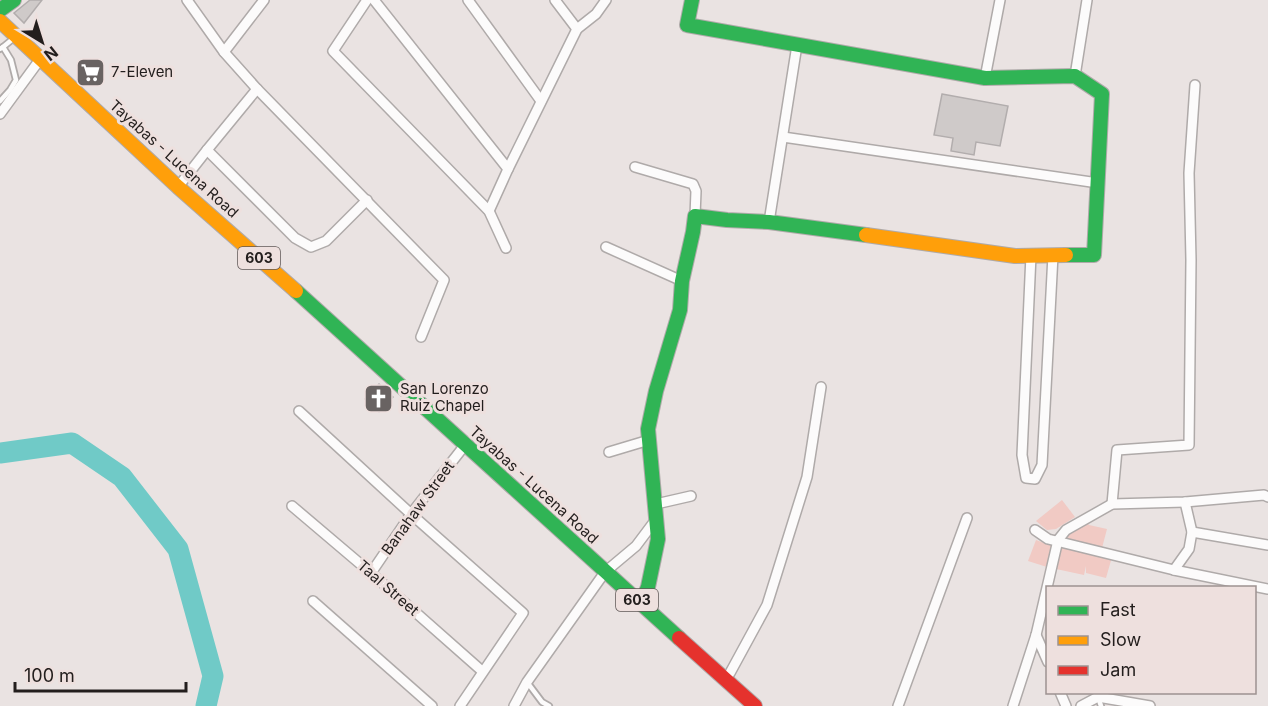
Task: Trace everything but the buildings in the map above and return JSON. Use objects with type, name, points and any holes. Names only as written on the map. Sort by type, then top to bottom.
[{"type":"main road","points":[[0,10],[14,0]]},
{"type":"main road","points":[[641,604],[648,587],[658,539],[648,429],[656,392],[680,310],[682,281],[695,216],[769,222],[1015,256],[1094,255],[1102,94],[1075,76],[985,78],[687,25],[692,0]]},
{"type":"main road","name":"Tayabas - Lucena Road","points":[[0,21],[178,187],[297,291],[755,706]]},
{"type":"street","points":[[187,0],[224,51],[257,89],[444,280],[421,337]]},
{"type":"street","points":[[224,51],[264,0]]},
{"type":"street","points":[[367,0],[333,51],[489,211],[506,248]]},
{"type":"street","points":[[375,0],[508,169]]},
{"type":"street","points":[[468,0],[542,101]]},
{"type":"street","points":[[555,0],[577,29]]},
{"type":"street","points":[[489,211],[577,29],[596,14],[606,0]]},
{"type":"street","points":[[985,78],[1000,0]]},
{"type":"street","points":[[1075,76],[1087,0]]},
{"type":"street","points":[[769,222],[796,45]]},
{"type":"street","points":[[0,114],[41,58]]},
{"type":"street","points":[[1112,504],[1117,450],[1189,444],[1191,260],[1189,173],[1195,85]]},
{"type":"street","points":[[178,187],[257,89]]},
{"type":"street","points":[[783,137],[1098,183]]},
{"type":"street","points":[[207,150],[295,238],[311,247],[326,241],[367,200]]},
{"type":"street","points":[[635,167],[693,184],[696,191],[695,216]]},
{"type":"street","points":[[606,247],[682,281]]},
{"type":"street","points":[[1031,255],[1022,455],[1026,478],[1035,479],[1042,465],[1053,255]]},
{"type":"street","points":[[725,680],[767,605],[807,477],[821,387]]},
{"type":"street","points":[[299,411],[523,614],[460,706]]},
{"type":"street","points":[[609,452],[649,440]]},
{"type":"street","name":"Banahaw Street","points":[[371,573],[411,514],[465,445]]},
{"type":"street","points":[[1047,586],[1058,540],[1066,530],[1112,504],[1185,502],[1264,495],[1268,497]]},
{"type":"street","points":[[514,706],[527,682],[605,572],[636,546],[657,510],[691,496]]},
{"type":"street","points":[[1174,570],[1188,549],[1192,532],[1185,502]]},
{"type":"street","name":"Taal Street","points":[[292,506],[482,671]]},
{"type":"street","points":[[898,706],[967,518]]},
{"type":"street","points":[[1035,530],[1048,539],[1174,570],[1253,586]]},
{"type":"street","points":[[1192,532],[1268,545]]},
{"type":"street","points":[[1013,706],[1036,634],[1046,591]]},
{"type":"street","points":[[314,601],[432,706]]},
{"type":"street","points":[[1036,634],[1046,660]]},
{"type":"street","points":[[1081,706],[1100,701],[1150,706]]},
{"type":"lane","points":[[0,101],[16,80],[11,60],[2,48],[16,37]]},
{"type":"lane","points":[[527,682],[542,702],[549,706]]},
{"type":"shaded area","points":[[1062,500],[1075,517],[1056,529],[1047,530],[1036,521]]},
{"type":"shaded area","points":[[1086,521],[1089,525],[1107,529],[1102,548],[1060,541],[1068,531]]},
{"type":"shaded area","points":[[1036,540],[1055,547],[1047,567],[1028,561]]},
{"type":"shaded area","points":[[1062,544],[1112,557],[1106,578],[1086,573],[1086,566],[1084,575],[1056,569]]},
{"type":"waterway","points":[[0,453],[72,443],[122,477],[178,549],[213,676],[206,706]]},
{"type":"traffic: fast","points":[[0,10],[14,0]]},
{"type":"traffic: fast","points":[[692,0],[687,25],[985,78],[1075,76],[1102,94],[1094,255],[1066,255]]},
{"type":"traffic: fast","points":[[641,604],[648,587],[658,539],[648,429],[656,391],[680,310],[682,281],[695,216],[769,222],[866,235]]},
{"type":"traffic: fast","points":[[296,291],[679,638]]},
{"type":"traffic: slow","points":[[0,21],[178,187],[296,291]]},
{"type":"traffic: slow","points":[[866,235],[1015,256],[1066,255]]},
{"type":"traffic: jam","points":[[679,638],[755,706]]},
{"type":"place","name":"7-Eleven","points":[[90,72]]},
{"type":"place","name":"San Lorenzo Ruiz Chapel","points":[[379,398]]}]
